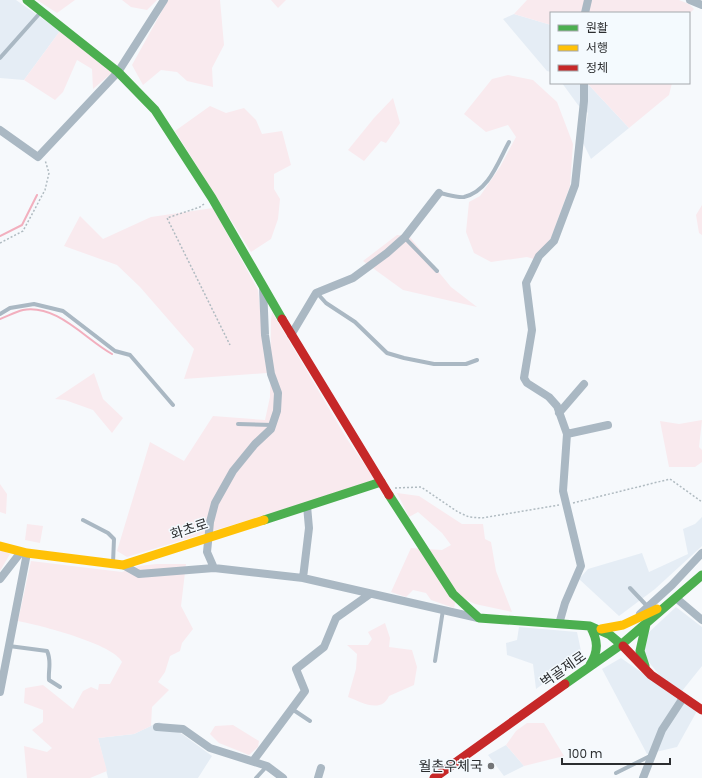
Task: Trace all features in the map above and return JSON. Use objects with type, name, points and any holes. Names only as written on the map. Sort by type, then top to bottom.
[{"type":"street","points":[[27,0],[118,72],[155,110],[212,198],[291,334],[383,486],[453,594],[479,618]]},
{"type":"street","points":[[0,130],[38,157],[118,72],[164,0]]},
{"type":"street","points":[[585,12],[588,0]]},
{"type":"street","points":[[690,0],[702,5]]},
{"type":"street","points":[[559,624],[565,603],[581,566],[563,491],[567,434],[557,406],[549,397],[527,383],[524,378],[532,330],[526,283],[539,256],[554,241],[574,185],[584,101],[584,84]]},
{"type":"street","points":[[291,334],[316,293],[353,278],[404,237],[439,193]]},
{"type":"street","points":[[214,568],[207,552],[215,502],[232,472],[255,444],[271,429],[277,411],[278,393],[271,374],[264,335],[263,285]]},
{"type":"street","points":[[559,413],[584,384]]},
{"type":"street","points":[[567,434],[608,425]]},
{"type":"street","name":"화초로","points":[[0,546],[24,552],[123,565],[308,506],[383,486]]},
{"type":"street","points":[[303,578],[309,528],[308,506]]},
{"type":"street","points":[[0,579],[24,552]]},
{"type":"street","points":[[0,692],[24,552]]},
{"type":"street","points":[[632,621],[672,585],[702,553]]},
{"type":"street","points":[[123,565],[139,574],[214,568],[303,578],[479,618],[590,626],[614,636],[638,664],[651,675],[702,710]]},
{"type":"street","name":"벽골제로","points":[[434,778],[622,644],[702,575]]},
{"type":"street","points":[[253,761],[305,691],[296,669],[324,647],[336,618],[370,594]]},
{"type":"street","points":[[676,598],[702,620]]},
{"type":"street","points":[[600,629],[613,629],[623,626],[667,605]]},
{"type":"street","points":[[646,624],[639,650],[640,659],[651,675]]},
{"type":"street","points":[[588,668],[598,649],[595,636],[590,626]]},
{"type":"street","points":[[643,778],[662,730],[683,698]]},
{"type":"street","points":[[157,727],[183,729],[210,748],[267,766],[283,778]]},
{"type":"street","points":[[318,778],[321,768]]},
{"type":"lane","points":[[0,58],[42,11]]},
{"type":"lane","points":[[439,193],[462,197],[478,191],[489,179],[509,142]]},
{"type":"lane","points":[[404,237],[437,271]]},
{"type":"lane","points":[[316,293],[326,303],[355,322],[388,353],[434,364],[466,364],[477,360]]},
{"type":"lane","points":[[0,314],[10,308],[34,304],[63,311],[115,351],[130,355],[173,405]]},
{"type":"lane","points":[[238,424],[272,425]]},
{"type":"lane","points":[[83,520],[108,533],[114,539],[113,563]]},
{"type":"lane","points":[[630,588],[648,607]]},
{"type":"lane","points":[[435,661],[443,610]]},
{"type":"lane","points":[[9,646],[47,652],[50,658],[48,672],[49,680],[60,687]]},
{"type":"lane","points":[[292,709],[310,721]]},
{"type":"lane","points":[[616,773],[652,755]]},
{"type":"lane","points":[[256,778],[267,766]]},
{"type":"path","points":[[0,243],[23,231],[45,190],[49,173],[42,153]]},
{"type":"path","points":[[212,198],[200,207],[167,218],[230,345]]},
{"type":"path","points":[[383,486],[422,487],[469,517],[482,518],[567,504],[670,479],[702,502]]},
{"type":"shaded area","points":[[0,0],[16,0],[60,31],[24,80],[0,78]]},
{"type":"shaded area","points":[[37,0],[75,0],[57,13]]},
{"type":"shaded area","points":[[122,0],[157,0],[147,10],[131,7]]},
{"type":"shaded area","points":[[168,0],[220,0],[224,45],[212,68],[213,87],[187,81],[177,72],[161,70],[143,85],[132,65]]},
{"type":"shaded area","points":[[271,0],[286,0],[278,8]]},
{"type":"shaded area","points":[[527,0],[585,0],[582,12],[550,12],[550,25],[514,14]]},
{"type":"shaded area","points":[[591,0],[679,0],[689,4],[694,9],[690,13],[588,12]]},
{"type":"shaded area","points":[[514,14],[550,25],[550,72],[547,71],[503,19]]},
{"type":"shaded area","points":[[60,31],[113,72],[93,89],[92,69],[77,60],[63,92],[55,100],[24,80]]},
{"type":"shaded area","points":[[508,75],[533,80],[557,102],[573,144],[570,186],[551,238],[534,259],[527,257],[491,262],[474,253],[466,232],[469,202],[480,196],[500,167],[516,137],[508,125],[486,132],[464,114],[492,79]]},
{"type":"shaded area","points":[[563,84],[588,84],[629,128],[591,159],[583,143],[588,113],[578,105]]},
{"type":"shaded area","points":[[588,84],[672,84],[669,95],[629,128]]},
{"type":"shaded area","points":[[393,98],[400,123],[386,143],[381,141],[364,161],[348,150],[374,118]]},
{"type":"shaded area","points":[[210,106],[226,113],[244,108],[256,120],[262,134],[282,131],[291,165],[274,174],[274,189],[280,199],[278,219],[271,239],[251,252],[175,131]]},
{"type":"shaded area","points":[[702,205],[702,235],[699,233],[696,215]]},
{"type":"shaded area","points":[[213,208],[258,290],[267,373],[184,379],[194,349],[140,287],[117,265],[64,246],[80,216],[103,239],[151,217]]},
{"type":"shaded area","points":[[397,235],[409,236],[451,287],[477,307],[403,290],[363,261]]},
{"type":"shaded area","points":[[272,312],[347,439],[376,481],[127,557],[117,551],[150,442],[184,461],[213,416],[265,420],[270,397]]},
{"type":"shaded area","points":[[94,373],[103,399],[123,418],[112,433],[93,410],[65,400],[55,399]]},
{"type":"shaded area","points":[[702,420],[699,447],[702,450],[702,462],[695,467],[669,467],[660,421],[679,424]]},
{"type":"shaded area","points":[[0,484],[7,494],[6,514],[0,512]]},
{"type":"shaded area","points":[[397,493],[419,496],[462,524],[483,524],[485,539],[491,542],[496,571],[512,612],[475,604],[457,595],[454,608],[431,600],[426,593],[413,590],[406,597],[391,592],[411,548],[442,550],[451,545],[442,533],[418,512],[409,517]]},
{"type":"shaded area","points":[[702,517],[702,546],[655,589],[619,616],[579,579],[588,569],[642,553],[649,572],[688,554],[683,529],[695,524]]},
{"type":"shaded area","points":[[27,524],[43,526],[40,543],[25,540]]},
{"type":"shaded area","points":[[0,550],[10,554],[0,571]]},
{"type":"shaded area","points":[[31,561],[122,572],[138,566],[157,564],[186,564],[181,606],[193,629],[182,643],[180,651],[170,656],[165,672],[158,682],[169,690],[152,707],[151,726],[134,734],[98,738],[107,771],[90,778],[27,778],[24,746],[47,752],[52,748],[32,730],[43,722],[43,710],[24,703],[25,688],[43,685],[73,709],[83,691],[91,687],[98,690],[99,684],[110,684],[122,662],[116,655],[91,642],[58,631],[18,621]]},
{"type":"shaded area","points":[[676,607],[702,627],[702,666],[682,691],[660,676],[644,656],[647,634]]},
{"type":"shaded area","points":[[385,623],[390,638],[389,647],[412,650],[417,667],[414,685],[389,696],[385,701],[376,706],[365,704],[348,697],[356,669],[357,654],[347,645],[368,645],[372,639],[368,632]]},
{"type":"shaded area","points":[[519,627],[577,632],[581,651],[570,664],[536,689],[533,664],[507,655],[506,643],[517,640]]},
{"type":"shaded area","points":[[621,658],[697,711],[677,747],[647,754],[602,669]]},
{"type":"shaded area","points":[[159,722],[182,734],[212,756],[198,778],[108,778],[98,738],[134,734]]},
{"type":"shaded area","points":[[527,723],[544,723],[564,756],[524,766],[506,745],[516,731]]},
{"type":"shaded area","points":[[233,725],[259,741],[258,747],[249,755],[219,743],[210,734],[215,726]]},
{"type":"shaded area","points":[[506,745],[524,766],[504,776],[488,755]]},
{"type":"waterway","points":[[0,236],[22,225],[37,195]]},
{"type":"waterway","points":[[0,319],[23,310],[47,312],[70,324],[112,354]]},
{"type":"traffic: fast","points":[[27,0],[118,72],[155,110],[212,198],[282,319]]},
{"type":"traffic: fast","points":[[264,520],[381,482]]},
{"type":"traffic: fast","points":[[389,495],[453,594],[479,618],[590,626],[610,635],[623,646]]},
{"type":"traffic: fast","points":[[565,684],[622,644],[702,575]]},
{"type":"traffic: fast","points":[[645,666],[640,651],[646,624]]},
{"type":"traffic: fast","points":[[590,626],[596,641],[595,655],[590,665]]},
{"type":"traffic: slow","points":[[0,546],[27,553],[123,565],[264,520]]},
{"type":"traffic: slow","points":[[601,629],[623,625],[657,609]]},
{"type":"traffic: jam","points":[[282,319],[389,495]]},
{"type":"traffic: jam","points":[[623,646],[651,675],[702,710]]},
{"type":"traffic: jam","points":[[434,778],[565,684]]},
{"type":"place","name":"월촌우체국","points":[[491,766]]}]
